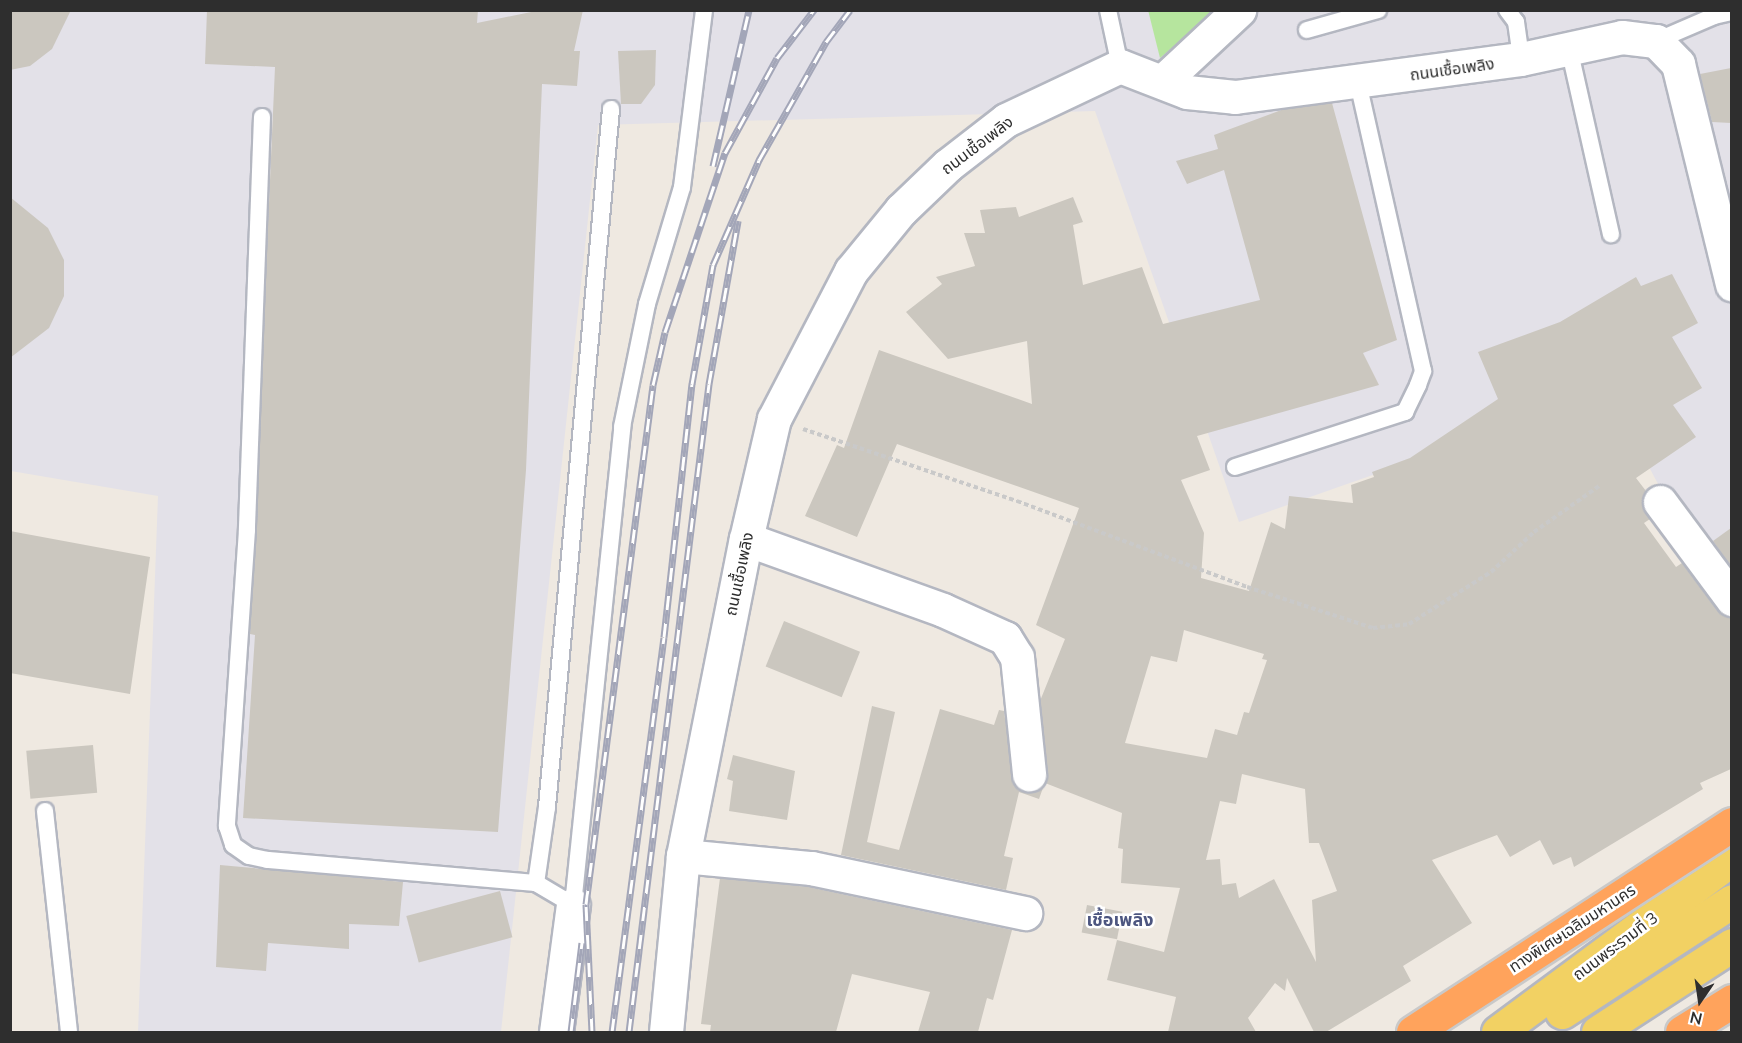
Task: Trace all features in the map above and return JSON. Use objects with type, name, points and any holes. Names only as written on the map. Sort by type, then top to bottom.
[{"type":"highway","name":"ทางพิเศษเฉลิมมหานคร","points":[[1413,1032],[1731,824]]},
{"type":"highway","points":[[1684,1032],[1731,1001]]},
{"type":"main road","name":"ถนนพระรามที่ 3","points":[[1401,1032],[1731,845]]},
{"type":"main road","name":"ถนนพระรามที่ 3","points":[[1498,1032],[1731,859]]},
{"type":"main road","name":"ถนนพระรามที่ 3","points":[[1530,1032],[1731,901]]},
{"type":"main road","points":[[1598,1032],[1731,945]]},
{"type":"main road","points":[[1620,1032],[1731,967]]},
{"type":"main road","points":[[1684,1032],[1731,995]]},
{"type":"street","points":[[1164,80],[1239,10]]},
{"type":"street","name":"ถนนเชื้อเพลิง","points":[[666,1032],[683,856],[746,539],[774,419],[851,271],[901,210],[948,165],[1006,120],[1120,66],[1164,80],[1187,92],[1235,97],[1521,59],[1622,37],[1656,41]]},
{"type":"street","points":[[1656,41],[1678,64],[1731,284]]},
{"type":"street","points":[[1660,502],[1731,599]]},
{"type":"street","points":[[746,539],[943,610],[1005,638],[1017,657],[1029,774]]},
{"type":"street","points":[[683,856],[811,868],[1025,913]]},
{"type":"street","points":[[556,1032],[573,905]]},
{"type":"lane","points":[[262,117],[247,530],[227,826],[233,845],[249,856],[268,860],[536,883],[573,905],[622,427],[647,304],[682,187],[704,10]]},
{"type":"lane","points":[[1108,10],[1120,66]]},
{"type":"lane","points":[[1307,30],[1378,10]]},
{"type":"lane","points":[[1507,10],[1516,22],[1521,59]]},
{"type":"lane","points":[[1656,41],[1731,12]]},
{"type":"lane","points":[[1569,48],[1611,234]]},
{"type":"lane","points":[[1235,467],[1405,412],[1423,371],[1358,82]]},
{"type":"lane","points":[[536,883],[547,807],[611,109]]},
{"type":"lane","points":[[45,811],[69,1032]]},
{"type":"path","points":[[774,419],[1373,628],[1409,624],[1491,572],[1534,532],[1599,486]]},
{"type":"shaded area","points":[[10,11],[1731,11],[1731,593],[1657,482],[1582,341],[1421,458],[1239,522],[1095,111],[598,125],[501,1032],[138,1032],[158,496],[11,471]]},
{"type":"green space","points":[[1148,10],[1216,11],[1160,58]]},
{"type":"building","points":[[10,10],[71,10],[52,49],[30,66],[10,70]]},
{"type":"building","points":[[207,10],[478,10],[477,23],[541,10],[583,10],[574,51],[580,51],[577,86],[542,84],[526,470],[498,832],[243,818],[255,635],[250,634],[275,67],[205,64]]},
{"type":"building","points":[[656,50],[655,85],[641,104],[621,104],[618,51]]},
{"type":"building","points":[[1731,68],[1731,123],[1712,122],[1700,74]]},
{"type":"building","points":[[1332,103],[1397,340],[1363,353],[1379,385],[1197,436],[1210,470],[1181,480],[1204,533],[1201,578],[1249,591],[1271,522],[1285,529],[1289,496],[1353,503],[1351,485],[1374,477],[1372,472],[1410,458],[1498,399],[1478,352],[1560,322],[1636,277],[1641,286],[1672,274],[1698,323],[1672,337],[1702,388],[1673,405],[1696,437],[1636,478],[1646,491],[1642,505],[1650,519],[1644,523],[1676,567],[1682,563],[1717,610],[1731,617],[1731,769],[1700,783],[1703,789],[1574,867],[1571,857],[1553,865],[1540,840],[1510,857],[1497,835],[1432,860],[1472,923],[1403,966],[1411,981],[1326,1032],[1314,1032],[1287,978],[1285,991],[1275,983],[1248,1018],[1256,1032],[1168,1032],[1176,997],[1107,980],[1117,940],[1164,952],[1180,888],[1121,883],[1123,849],[1118,848],[1122,813],[1045,783],[1048,772],[1040,701],[1065,639],[1036,625],[1079,508],[897,444],[857,537],[805,516],[837,445],[844,448],[879,350],[1032,404],[1027,341],[948,359],[906,312],[942,284],[936,277],[975,266],[964,233],[985,233],[980,210],[1016,207],[1019,217],[1073,197],[1083,222],[1073,225],[1083,285],[1142,267],[1163,324],[1260,300],[1224,170],[1187,184],[1176,161],[1218,149],[1214,135],[1284,109]],"holes":[[[1184,630],[1264,654],[1262,659],[1267,660],[1249,713],[1244,712],[1237,735],[1215,729],[1207,758],[1125,743],[1151,656],[1177,662]],[[1242,774],[1305,789],[1309,843],[1319,843],[1337,891],[1312,900],[1316,962],[1274,879],[1239,898],[1236,883],[1222,885],[1220,859],[1206,860],[1220,801],[1236,804]]]},
{"type":"building","points":[[10,197],[48,228],[64,260],[64,296],[49,328],[10,358]]},
{"type":"building","points":[[1731,528],[1731,567],[1713,541]]},
{"type":"building","points":[[10,531],[150,557],[130,694],[10,673]]},
{"type":"building","points":[[784,621],[860,652],[842,697],[766,666]]},
{"type":"building","points":[[872,706],[895,712],[867,842],[899,850],[940,709],[994,725],[999,710],[1004,711],[1014,784],[1030,793],[1044,785],[1039,799],[1019,792],[1004,856],[1013,858],[1006,890],[841,855]]},
{"type":"building","points":[[93,745],[97,793],[30,799],[26,751]]},
{"type":"building","points":[[733,755],[795,771],[787,820],[729,811],[733,781],[727,779]]},
{"type":"building","points":[[220,865],[403,882],[399,926],[349,924],[349,949],[268,943],[266,971],[216,967]]},
{"type":"building","points":[[720,878],[808,887],[1012,930],[993,1000],[987,998],[978,1032],[918,1032],[930,992],[852,974],[836,1032],[710,1032],[711,1025],[701,1024]]},
{"type":"building","points":[[500,891],[512,937],[419,962],[406,916]]},
{"type":"building","points":[[1087,905],[1122,912],[1117,939],[1082,932]]},
{"type":"railway","points":[[713,166],[749,10]]},
{"type":"railway","points":[[592,1032],[586,904],[653,385],[665,332],[725,153],[777,58],[814,10]]},
{"type":"railway","points":[[612,1032],[664,637],[692,384],[713,265],[759,160],[826,42],[850,10]]},
{"type":"railway","points":[[629,1032],[709,384],[738,221]]},
{"type":"railway","points":[[571,1032],[582,943]]},
{"type":"district","name":"เชื้อเพลิง","points":[[1120,920]]}]
